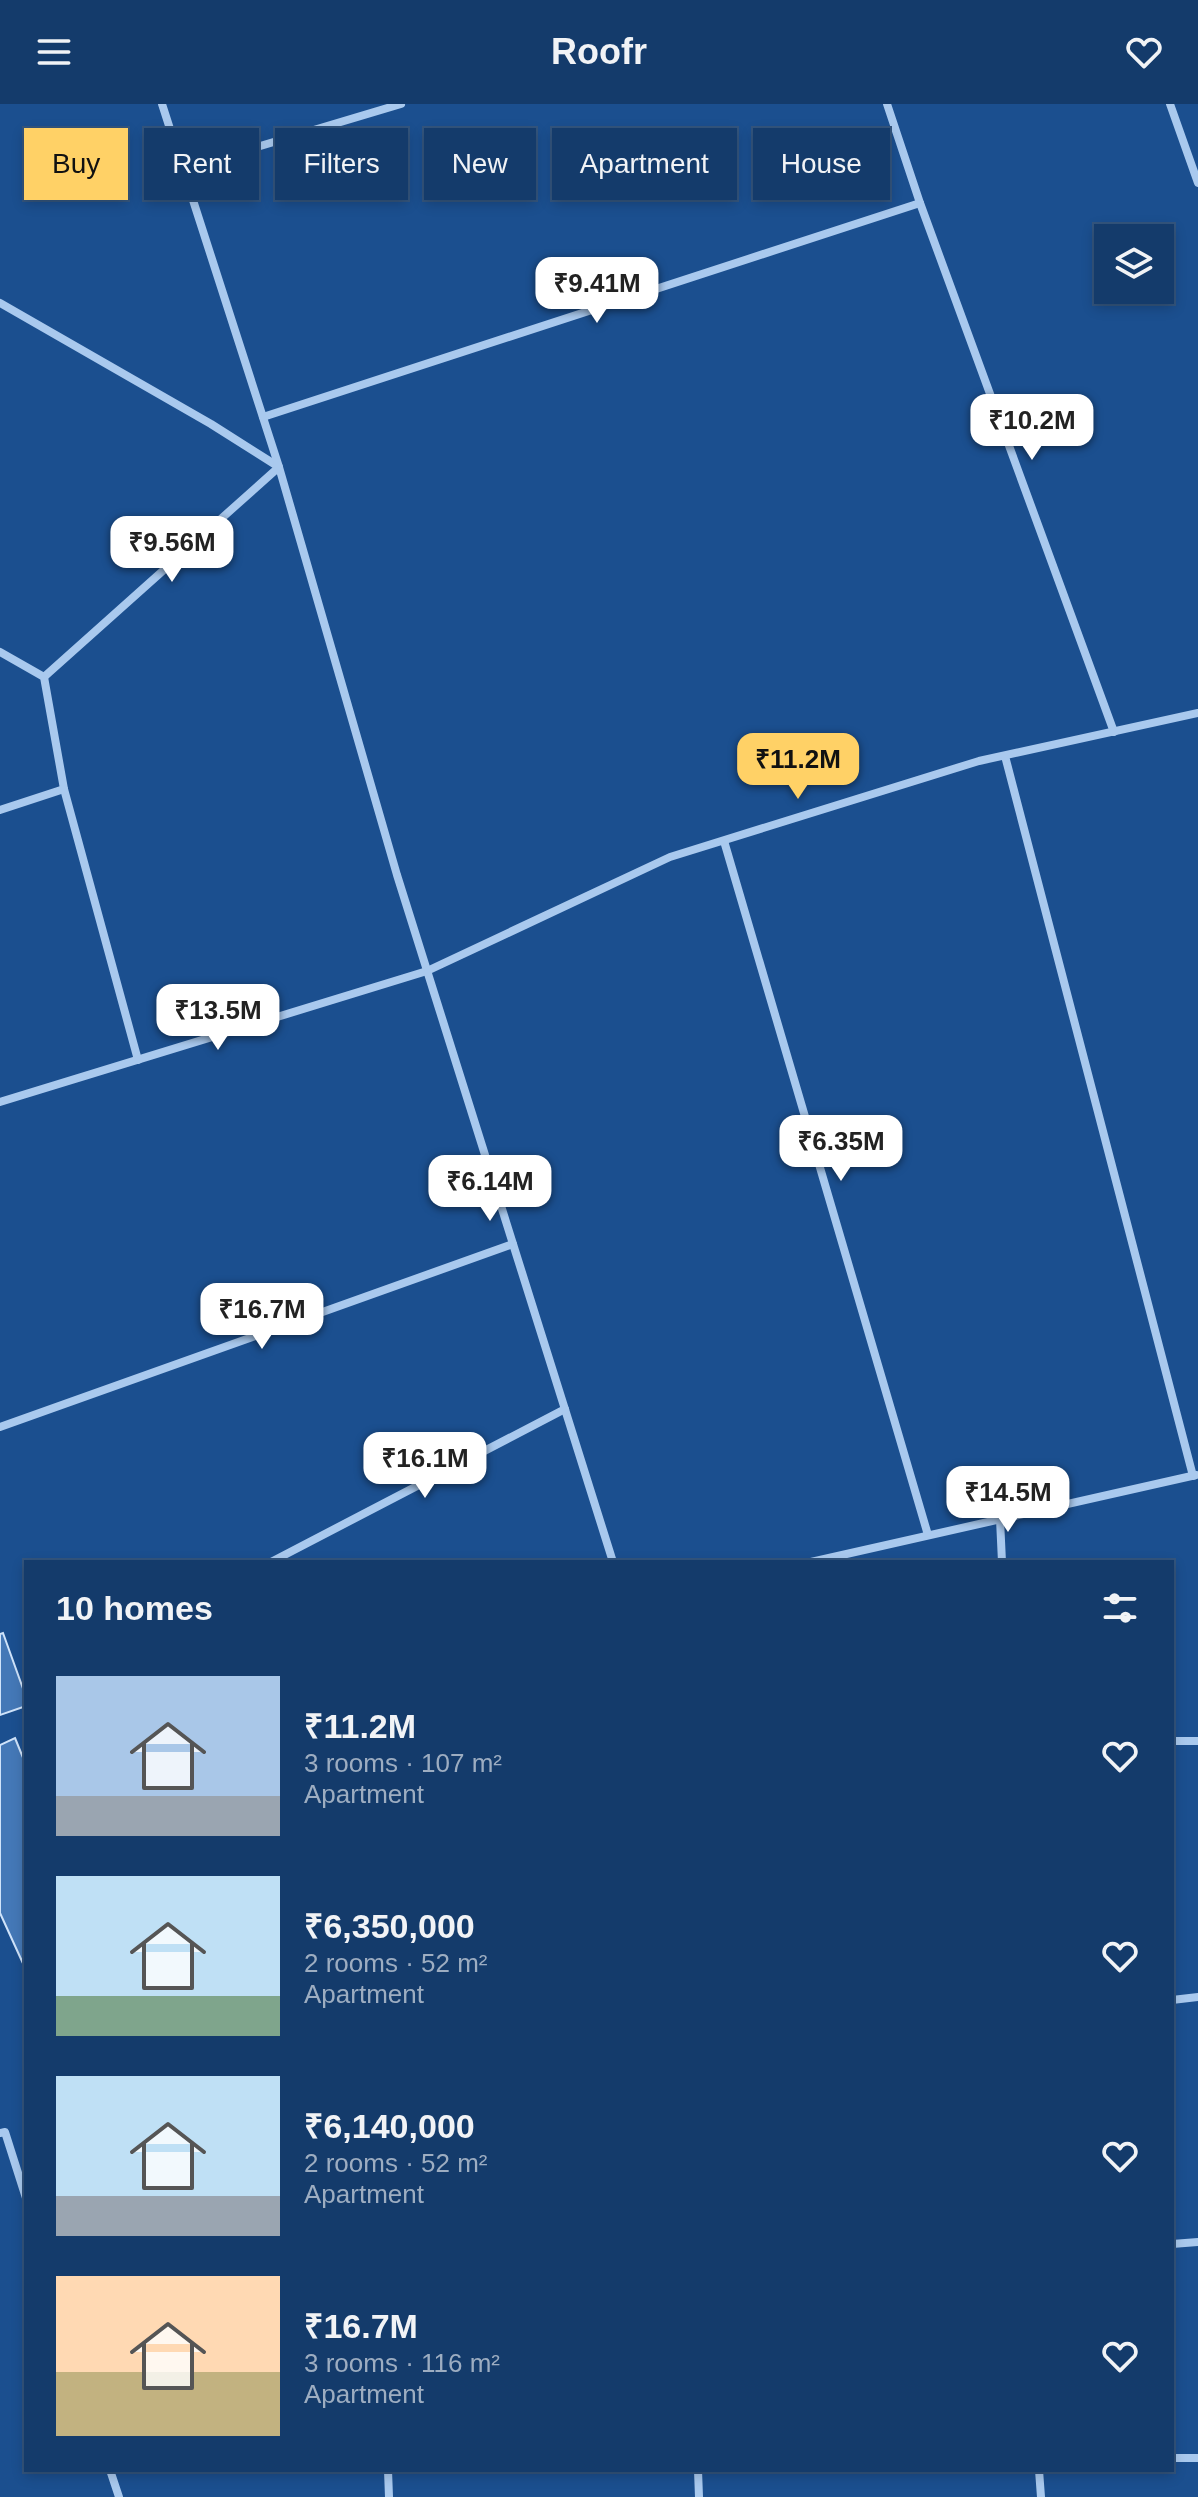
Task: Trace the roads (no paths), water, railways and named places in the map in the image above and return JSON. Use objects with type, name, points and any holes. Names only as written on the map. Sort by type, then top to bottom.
[{"type":"street","points":[[162,104],[170,128]]},
{"type":"street","points":[[259,146],[401,104]]},
{"type":"street","points":[[887,104],[920,203],[1114,732]]},
{"type":"street","points":[[1170,104],[1198,183]]},
{"type":"street","points":[[193,200],[279,467],[397,875],[612,1560]]},
{"type":"street","points":[[263,417],[920,203]]},
{"type":"street","points":[[0,303],[211,424],[279,467]]},
{"type":"street","points":[[44,677],[279,467]]},
{"type":"street","points":[[0,652],[44,677]]},
{"type":"street","points":[[44,677],[64,789],[138,1060]]},
{"type":"street","points":[[0,1102],[427,971],[670,857],[979,761],[1198,713]]},
{"type":"street","points":[[820,1560],[1195,1476],[1005,756]]},
{"type":"street","points":[[0,810],[64,789]]},
{"type":"street","points":[[724,841],[928,1535]]},
{"type":"street","points":[[0,1427],[513,1244]]},
{"type":"street","points":[[275,1560],[565,1409]]},
{"type":"street","points":[[1000,1519],[1002,1560]]},
{"type":"street","points":[[1174,1741],[1198,1741]]},
{"type":"street","points":[[1174,2000],[1198,1997]]},
{"type":"street","points":[[0,2133],[5,2132],[24,2192]]},
{"type":"street","points":[[1174,2244],[1198,2242]]},
{"type":"street","points":[[1174,2458],[1198,2458]]},
{"type":"street","points":[[111,2472],[119,2497]]},
{"type":"street","points":[[388,2472],[389,2497]]},
{"type":"street","points":[[698,2472],[699,2497]]},
{"type":"street","points":[[1039,2472],[1041,2497]]}]
